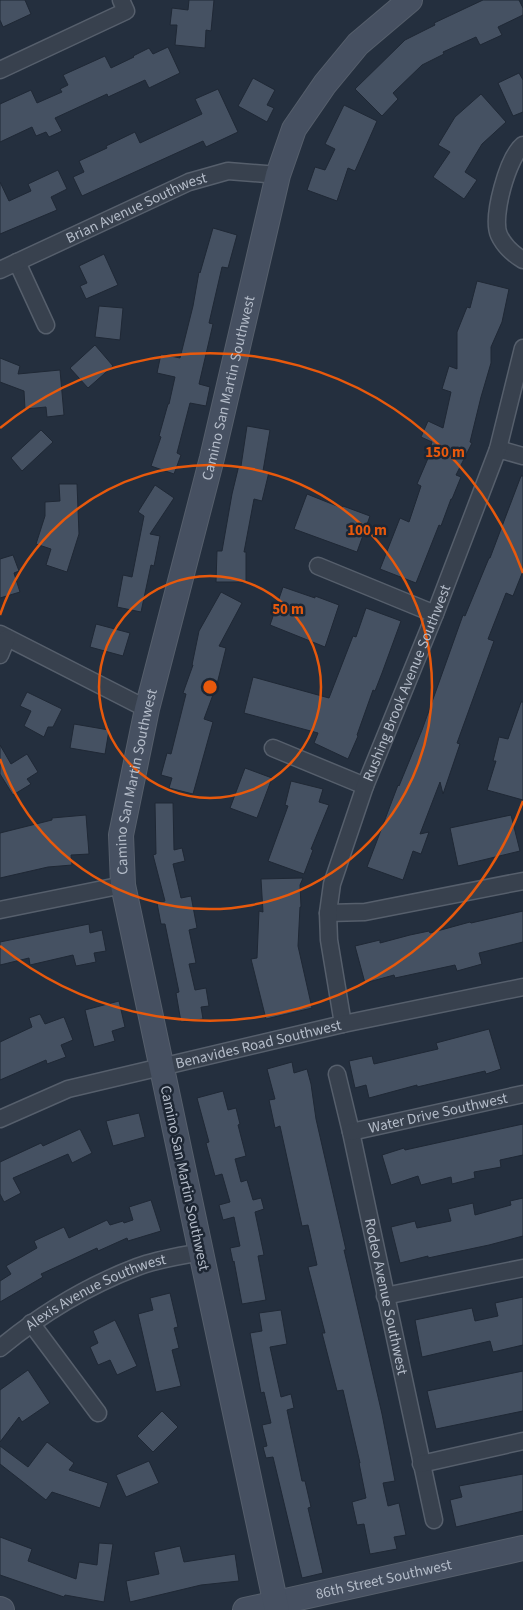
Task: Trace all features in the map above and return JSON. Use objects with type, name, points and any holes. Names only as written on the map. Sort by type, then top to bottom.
[{"type":"street","name":"Camino San Martin Southwest","points":[[276,1607],[123,885],[121,835],[147,709],[212,458],[278,175],[294,129],[324,84],[358,44],[410,0]]},
{"type":"street","points":[[0,70],[124,6]]},
{"type":"street","points":[[523,145],[510,164],[497,209],[498,235],[513,254],[523,260]]},
{"type":"street","name":"Brian Avenue Southwest","points":[[0,270],[189,182],[228,171],[278,175]]},
{"type":"street","points":[[17,262],[46,326]]},
{"type":"street","name":"Rushing Brook Avenue Southwest","points":[[344,1024],[329,940],[328,913],[332,884],[365,786],[435,614],[498,449],[523,348]]},
{"type":"street","points":[[498,449],[523,456]]},
{"type":"street","points":[[318,566],[435,614]]},
{"type":"street","points":[[0,655],[3,636],[147,709]]},
{"type":"street","points":[[272,748],[365,786]]},
{"type":"street","points":[[328,913],[365,912],[523,881]]},
{"type":"street","points":[[0,910],[123,885]]},
{"type":"street","name":"Benavides Road Southwest","points":[[0,1119],[68,1089],[344,1024],[523,987]]},
{"type":"street","name":"Rodeo Avenue Southwest","points":[[337,1074],[434,1520]]},
{"type":"street","name":"Water Drive Southwest","points":[[351,1132],[523,1094]]},
{"type":"street","name":"Alexis Avenue Southwest","points":[[0,1348],[31,1323],[86,1290],[139,1266],[201,1252]]},
{"type":"street","points":[[386,1296],[523,1268]]},
{"type":"street","points":[[31,1323],[98,1413]]},
{"type":"street","points":[[421,1464],[523,1441]]},
{"type":"street","name":"86th Street Southwest","points":[[245,1610],[276,1607],[523,1548]]},
{"type":"building","points":[[0,0],[25,0],[31,14],[3,27],[0,20]]},
{"type":"building","points":[[189,0],[214,0],[211,31],[206,30],[205,48],[175,45],[177,25],[170,25],[172,8],[188,10]]},
{"type":"building","points":[[483,0],[519,0],[523,8],[523,15],[498,27],[502,35],[480,45],[476,37],[443,52],[444,54],[422,65],[393,93],[398,99],[382,116],[355,89],[405,40],[435,25],[434,23]]},
{"type":"building","points":[[168,47],[180,73],[149,88],[145,80],[108,97],[107,94],[55,118],[62,131],[49,137],[46,132],[36,136],[32,127],[0,142],[0,104],[31,90],[37,103],[62,92],[60,89],[68,85],[63,75],[105,56],[111,68],[149,48],[153,54]]},
{"type":"building","points":[[519,73],[523,80],[523,112],[513,116],[498,83]]},
{"type":"building","points":[[253,78],[275,90],[267,105],[274,108],[267,122],[238,106]]},
{"type":"building","points":[[218,89],[238,132],[206,147],[203,141],[82,196],[73,177],[84,172],[79,161],[135,132],[140,143],[202,114],[195,99]]},
{"type":"building","points":[[481,94],[506,122],[482,144],[465,172],[477,180],[464,199],[433,177],[450,152],[438,145],[455,117]]},
{"type":"building","points":[[344,105],[377,121],[355,171],[348,168],[337,201],[307,190],[315,167],[325,170],[335,149],[325,144]]},
{"type":"building","points":[[58,170],[67,189],[51,197],[57,210],[0,234],[0,182],[9,201],[31,191],[28,184]]},
{"type":"building","points":[[213,228],[237,235],[228,268],[222,267],[209,323],[213,324],[199,384],[210,387],[206,406],[190,403],[177,453],[181,455],[174,474],[151,466],[161,437],[159,436],[175,377],[157,373],[161,354],[180,358],[199,272]]},
{"type":"building","points":[[104,254],[118,285],[86,299],[80,286],[87,283],[79,266]]},
{"type":"building","points":[[477,281],[509,289],[502,322],[491,347],[491,363],[470,442],[472,443],[456,475],[461,477],[416,583],[380,569],[400,518],[409,522],[421,486],[417,484],[432,449],[430,448],[432,442],[421,437],[428,421],[443,428],[451,392],[442,389],[449,366],[457,369],[457,332],[467,307],[470,308]]},
{"type":"building","points":[[99,306],[123,308],[120,340],[95,337]]},
{"type":"building","points":[[95,345],[113,366],[88,388],[70,368]]},
{"type":"building","points":[[0,358],[20,366],[18,374],[60,370],[64,415],[47,417],[46,407],[25,409],[24,391],[0,382]]},
{"type":"building","points":[[247,426],[270,430],[263,471],[269,472],[262,501],[254,499],[244,552],[246,552],[246,582],[216,582],[217,551],[222,551],[232,494],[239,465],[241,466]]},
{"type":"building","points":[[41,430],[53,442],[22,471],[11,458]]},
{"type":"building","points":[[521,476],[523,476],[523,571],[513,596],[506,593],[488,639],[494,641],[457,743],[460,744],[443,794],[440,782],[420,834],[429,832],[421,854],[413,851],[403,880],[367,867],[398,785],[422,730],[463,615],[465,616],[490,558]]},
{"type":"building","points":[[59,484],[77,484],[79,534],[67,572],[46,565],[51,549],[36,544],[45,516],[45,502],[60,501]]},
{"type":"building","points":[[155,485],[174,498],[150,534],[160,536],[154,566],[151,565],[141,612],[117,607],[123,575],[132,577],[144,516],[138,512]]},
{"type":"building","points":[[307,494],[342,508],[343,506],[370,516],[357,552],[294,529]]},
{"type":"building","points":[[13,555],[19,571],[14,573],[20,592],[0,598],[0,559]]},
{"type":"building","points":[[283,587],[339,605],[325,647],[270,625]]},
{"type":"building","points":[[221,592],[242,603],[219,646],[226,648],[217,684],[204,719],[213,722],[193,794],[169,788],[172,778],[161,775],[167,753],[171,754],[186,694],[183,693],[193,665],[199,631]]},
{"type":"building","points":[[366,608],[401,621],[348,759],[314,743],[318,733],[244,713],[253,677],[329,698],[353,636],[356,637]]},
{"type":"building","points":[[96,624],[130,633],[123,656],[90,647]]},
{"type":"building","points":[[27,692],[62,709],[53,727],[48,727],[44,737],[24,726],[31,711],[20,706]]},
{"type":"building","points":[[521,702],[523,702],[523,800],[487,790],[496,761],[493,761],[499,737],[508,739]]},
{"type":"building","points":[[74,724],[109,730],[105,754],[70,748]]},
{"type":"building","points":[[0,745],[11,764],[27,754],[38,772],[27,779],[31,784],[13,795],[0,774]]},
{"type":"building","points":[[245,768],[272,778],[257,818],[230,808]]},
{"type":"building","points":[[291,781],[323,789],[319,802],[329,805],[311,849],[313,850],[304,874],[268,861],[288,806],[285,805]]},
{"type":"building","points":[[155,803],[173,803],[174,850],[182,848],[185,861],[173,864],[181,898],[191,896],[197,928],[189,930],[196,963],[189,964],[195,990],[206,988],[209,1006],[201,1007],[203,1019],[181,1022],[176,993],[179,992],[165,924],[161,924],[157,903],[165,901],[153,855],[156,854]]},
{"type":"building","points":[[86,815],[89,854],[71,855],[72,865],[48,867],[0,878],[0,833],[52,820],[52,818]]},
{"type":"building","points":[[511,815],[520,851],[458,866],[450,828]]},
{"type":"building","points":[[303,878],[300,885],[301,907],[298,946],[312,1008],[266,1019],[251,959],[257,958],[259,911],[263,912],[261,879]]},
{"type":"building","points":[[523,911],[523,942],[479,953],[482,964],[457,971],[455,965],[395,978],[394,975],[365,983],[355,946],[380,940],[380,943],[429,931],[430,933]]},
{"type":"building","points":[[89,924],[90,933],[102,930],[106,951],[94,953],[96,962],[76,966],[73,955],[30,965],[29,958],[0,965],[0,942]]},
{"type":"building","points":[[119,1001],[125,1027],[112,1031],[115,1041],[94,1047],[85,1010]]},
{"type":"building","points":[[40,1014],[45,1024],[64,1017],[73,1040],[61,1045],[66,1057],[47,1064],[46,1060],[0,1080],[0,1042],[32,1027],[29,1018]]},
{"type":"building","points":[[489,1029],[501,1069],[486,1074],[485,1071],[417,1087],[417,1085],[369,1098],[366,1085],[355,1088],[349,1061],[372,1056],[374,1064],[438,1049],[436,1043]]},
{"type":"building","points":[[292,1062],[294,1073],[307,1069],[311,1084],[316,1119],[382,1414],[395,1481],[383,1483],[388,1506],[399,1503],[406,1535],[394,1537],[397,1549],[370,1554],[364,1524],[357,1525],[352,1502],[366,1498],[360,1463],[343,1390],[337,1391],[322,1333],[325,1333],[308,1267],[317,1265],[308,1225],[302,1226],[280,1126],[275,1128],[269,1100],[275,1099],[267,1069]]},
{"type":"building","points":[[223,1091],[228,1110],[236,1108],[240,1124],[238,1125],[246,1156],[235,1159],[241,1182],[247,1180],[253,1200],[261,1198],[264,1209],[255,1212],[264,1255],[258,1256],[266,1300],[242,1304],[230,1248],[240,1246],[234,1217],[223,1220],[219,1205],[230,1202],[222,1174],[215,1176],[206,1143],[209,1142],[197,1098]]},
{"type":"building","points":[[139,1113],[145,1137],[113,1146],[106,1121]]},
{"type":"building","points":[[523,1124],[523,1155],[500,1160],[501,1167],[474,1172],[475,1178],[452,1184],[451,1177],[421,1185],[418,1176],[391,1185],[382,1155],[404,1148],[405,1150]]},
{"type":"building","points":[[80,1129],[92,1153],[72,1163],[68,1154],[13,1178],[21,1193],[4,1202],[0,1194],[0,1162],[41,1143],[43,1146]]},
{"type":"building","points":[[523,1198],[523,1236],[489,1245],[400,1263],[391,1227],[415,1221],[417,1228],[451,1221],[448,1209],[473,1203],[475,1215],[511,1205],[510,1201]]},
{"type":"building","points":[[151,1200],[161,1231],[128,1241],[127,1238],[98,1251],[97,1248],[41,1274],[43,1277],[0,1302],[0,1281],[11,1274],[6,1266],[37,1248],[34,1241],[64,1227],[69,1238],[107,1220],[110,1225],[133,1220],[129,1207]]},
{"type":"building","points":[[170,1293],[178,1327],[174,1328],[179,1348],[172,1350],[181,1386],[156,1392],[138,1314],[153,1310],[150,1298]]},
{"type":"building","points":[[523,1297],[523,1345],[493,1352],[490,1341],[422,1357],[415,1320],[472,1308],[475,1321],[498,1316],[495,1303]]},
{"type":"building","points":[[281,1310],[287,1344],[270,1347],[281,1397],[291,1394],[294,1408],[287,1410],[302,1481],[305,1481],[311,1507],[308,1508],[323,1573],[302,1578],[273,1457],[266,1458],[263,1447],[267,1446],[262,1425],[271,1423],[264,1392],[261,1393],[250,1333],[262,1331],[259,1313]]},
{"type":"building","points":[[115,1320],[137,1366],[117,1375],[110,1360],[98,1365],[90,1347],[98,1343],[93,1331]]},
{"type":"building","points":[[28,1370],[50,1403],[22,1422],[19,1417],[0,1442],[0,1390]]},
{"type":"building","points":[[523,1371],[523,1411],[436,1429],[427,1391]]},
{"type":"building","points":[[162,1411],[178,1427],[153,1452],[137,1436]]},
{"type":"building","points":[[47,1442],[74,1463],[69,1470],[108,1483],[100,1508],[52,1492],[46,1500],[0,1464],[0,1446],[28,1467]]},
{"type":"building","points":[[149,1461],[159,1483],[126,1497],[116,1475]]},
{"type":"building","points":[[523,1474],[523,1511],[456,1527],[450,1500],[462,1497],[459,1486]]},
{"type":"building","points":[[0,1537],[32,1549],[28,1561],[76,1579],[79,1562],[97,1565],[99,1543],[113,1544],[104,1602],[65,1595],[64,1597],[0,1575]]},
{"type":"building","points":[[180,1546],[184,1562],[235,1554],[239,1581],[201,1585],[130,1602],[126,1581],[159,1574],[154,1552]]}]
